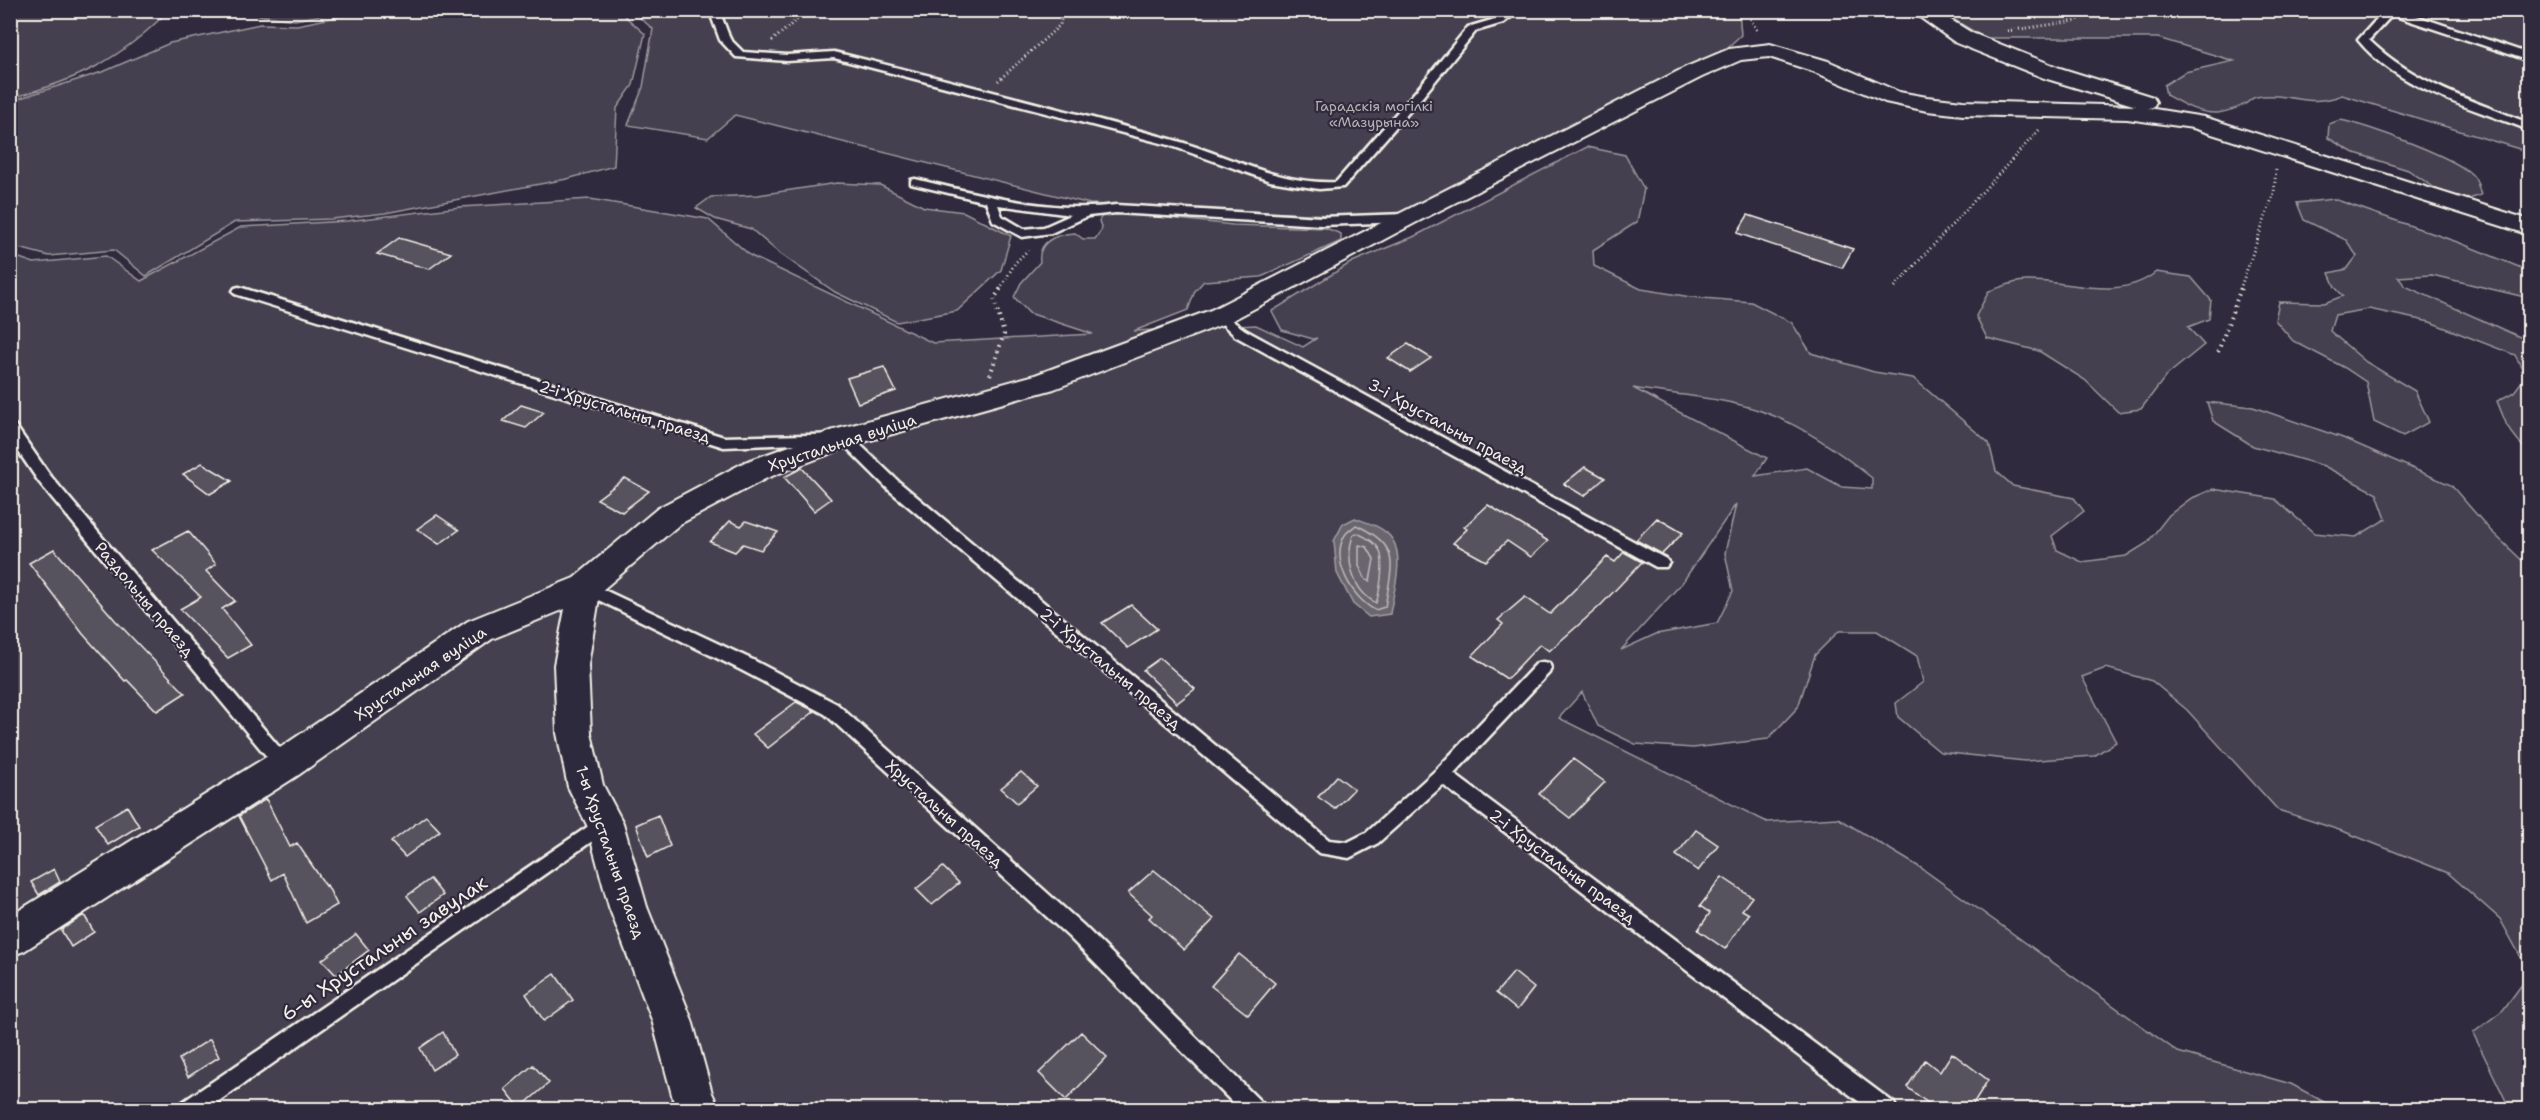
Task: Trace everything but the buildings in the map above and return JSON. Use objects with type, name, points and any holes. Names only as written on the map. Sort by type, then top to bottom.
[{"type":"street","points":[[1920,10],[1964,38],[2052,74],[2149,103],[2196,122],[2278,146],[2529,228]]},
{"type":"street","points":[[1770,50],[1820,66],[1893,97],[1927,104],[1963,108],[2127,112],[2196,122]]},
{"type":"street","name":"Хрустальная вуліца","points":[[10,938],[284,765],[480,630],[585,587],[669,516],[756,470],[844,437],[1044,382],[1220,316],[1406,218],[1694,72],[1737,54],[1770,50]]},
{"type":"street","name":"1-ы Хрустальны праезд","points":[[585,587],[571,665],[574,733],[586,787],[605,823],[628,907],[672,1020],[693,1107]]},
{"type":"lane","points":[[714,10],[725,40],[740,55],[787,58],[834,55],[1173,144],[1274,179],[1319,186],[1339,185],[1419,94],[1472,29],[1499,21],[1515,10]]},
{"type":"lane","points":[[2529,57],[2391,11],[2363,40],[2373,52],[2442,93],[2525,125],[2529,131]]},
{"type":"lane","points":[[915,182],[991,200],[1085,213],[1116,209],[1321,221],[1406,218]]},
{"type":"lane","points":[[991,200],[997,218],[1022,233],[1047,230],[1085,213]]},
{"type":"lane","name":"2-і Хрустальны праезд","points":[[239,291],[724,442],[844,437],[894,486],[1325,847],[1349,850],[1372,838],[1442,775],[1887,1110]]},
{"type":"lane","name":"3-і Хрустальны праезд","points":[[1220,316],[1240,333],[1661,564]]},
{"type":"lane","name":"Раздольны праезд","points":[[10,428],[44,478],[284,765]]},
{"type":"lane","name":"Хрустальны праезд","points":[[585,587],[747,665],[831,709],[1076,932],[1255,1110]]},
{"type":"lane","points":[[1442,775],[1544,668]]},
{"type":"lane","name":"6-ы Хрустальны завулак","points":[[188,1110],[605,823]]},
{"type":"path","points":[[753,56],[808,10]]},
{"type":"path","points":[[981,93],[1015,68],[1060,25],[1063,10]]},
{"type":"path","points":[[1964,38],[2075,21],[2099,10]]},
{"type":"path","points":[[1746,11],[1770,50]]},
{"type":"path","points":[[1895,287],[2057,111]]},
{"type":"path","points":[[2218,352],[2274,193],[2278,146]]},
{"type":"path","points":[[986,398],[991,372],[1004,334],[994,299],[1015,263],[1047,230]]},
{"type":"green space","points":[[11,10],[168,11],[132,43],[96,66],[56,84],[11,98]]},
{"type":"green space","points":[[345,10],[295,20],[228,11]]},
{"type":"green space","points":[[367,11],[619,11],[645,34],[633,85],[617,108],[614,166],[567,179],[385,213],[332,219],[235,222],[146,276],[114,250],[49,256],[11,246],[11,101],[105,71],[170,43],[260,24],[297,25]]},
{"type":"green space","name":"Гарадскія могілкі «Мазурына»","points":[[632,11],[1739,11],[1741,35],[1728,47],[1397,218],[1090,204],[735,115],[708,138],[628,125],[643,87],[653,29]]},
{"type":"green space","points":[[1939,11],[2529,11],[2529,152],[2342,95],[2319,100],[2279,96],[2256,97],[2228,111],[2204,112],[2166,95],[2164,85],[2185,72],[2234,61],[2158,38],[1985,38]]},
{"type":"green space","points":[[2340,120],[2390,135],[2451,161],[2474,177],[2481,195],[2466,200],[2444,194],[2408,170],[2352,152],[2328,138],[2329,124]]},
{"type":"green space","points":[[1587,147],[1625,155],[1644,189],[1637,222],[1593,250],[1594,266],[1641,289],[1691,297],[1751,302],[1792,323],[1811,353],[1874,372],[1913,378],[1989,443],[1996,471],[2013,486],[2074,498],[2084,511],[2052,536],[2057,550],[2082,562],[2126,556],[2147,543],[2169,515],[2190,499],[2213,489],[2275,499],[2314,533],[2356,537],[2386,519],[2377,494],[2324,466],[2253,446],[2213,421],[2207,402],[2253,407],[2343,438],[2451,485],[2490,530],[2529,567],[2529,972],[2500,919],[2448,873],[2345,832],[2278,810],[2187,710],[2152,681],[2106,668],[2082,677],[2116,742],[2094,756],[2025,761],[1940,752],[1898,717],[1896,703],[1923,682],[1917,656],[1877,631],[1839,631],[1815,655],[1798,707],[1768,739],[1693,748],[1635,744],[1598,726],[1582,692],[1559,718],[1767,822],[1838,818],[1921,868],[2178,1052],[2291,1084],[2337,1109],[11,1110],[11,255],[34,263],[106,256],[141,281],[241,227],[347,221],[460,207],[590,199],[708,219],[751,256],[933,343],[1093,334],[1029,313],[1014,297],[1021,283],[1040,262],[1040,255],[1045,244],[1055,237],[1075,233],[1083,239],[1095,239],[1102,229],[1099,221],[1101,217],[1122,213],[1233,225],[1326,228],[1341,234],[1341,241],[1261,277],[1204,281],[1195,291],[1188,310],[1134,331],[1256,325],[1303,347],[1317,338],[1313,339],[1282,330],[1272,311],[1352,262],[1413,237]],"holes":[[[1633,388],[1730,402],[1776,417],[1819,440],[1859,468],[1872,478],[1872,489],[1842,487],[1807,468],[1755,476],[1767,458]],[[1736,504],[1725,553],[1733,591],[1717,623],[1656,634],[1621,650],[1682,583]]]},
{"type":"green space","points":[[837,183],[880,185],[924,207],[964,212],[1011,236],[1001,270],[957,311],[897,322],[835,292],[779,253],[751,229],[715,219],[696,208],[711,197],[758,195]]},
{"type":"green space","points":[[2334,199],[2460,243],[2529,271],[2529,298],[2432,275],[2398,277],[2405,286],[2529,341],[2529,455],[2507,426],[2497,401],[2514,392],[2526,376],[2515,355],[2430,322],[2369,309],[2335,315],[2330,331],[2366,362],[2415,391],[2429,422],[2403,436],[2374,422],[2366,382],[2345,368],[2293,341],[2275,320],[2279,302],[2324,303],[2343,296],[2335,287],[2329,273],[2347,269],[2357,256],[2346,240],[2304,220],[2297,203]]},
{"type":"green space","points":[[2156,272],[2191,277],[2211,300],[2209,319],[2188,327],[2204,345],[2166,376],[2141,409],[2118,412],[2085,380],[2039,351],[1987,338],[1976,316],[1989,291],[2016,282],[2041,281],[2109,288],[2141,281]]},
{"type":"green space","points":[[2529,975],[2529,1109],[2515,1109],[2508,1105],[2473,1033],[2503,1010]]},
{"type":"water","points":[[1355,518],[1385,531],[1396,547],[1398,566],[1390,614],[1369,617],[1353,604],[1337,573],[1334,541],[1343,524]]}]
